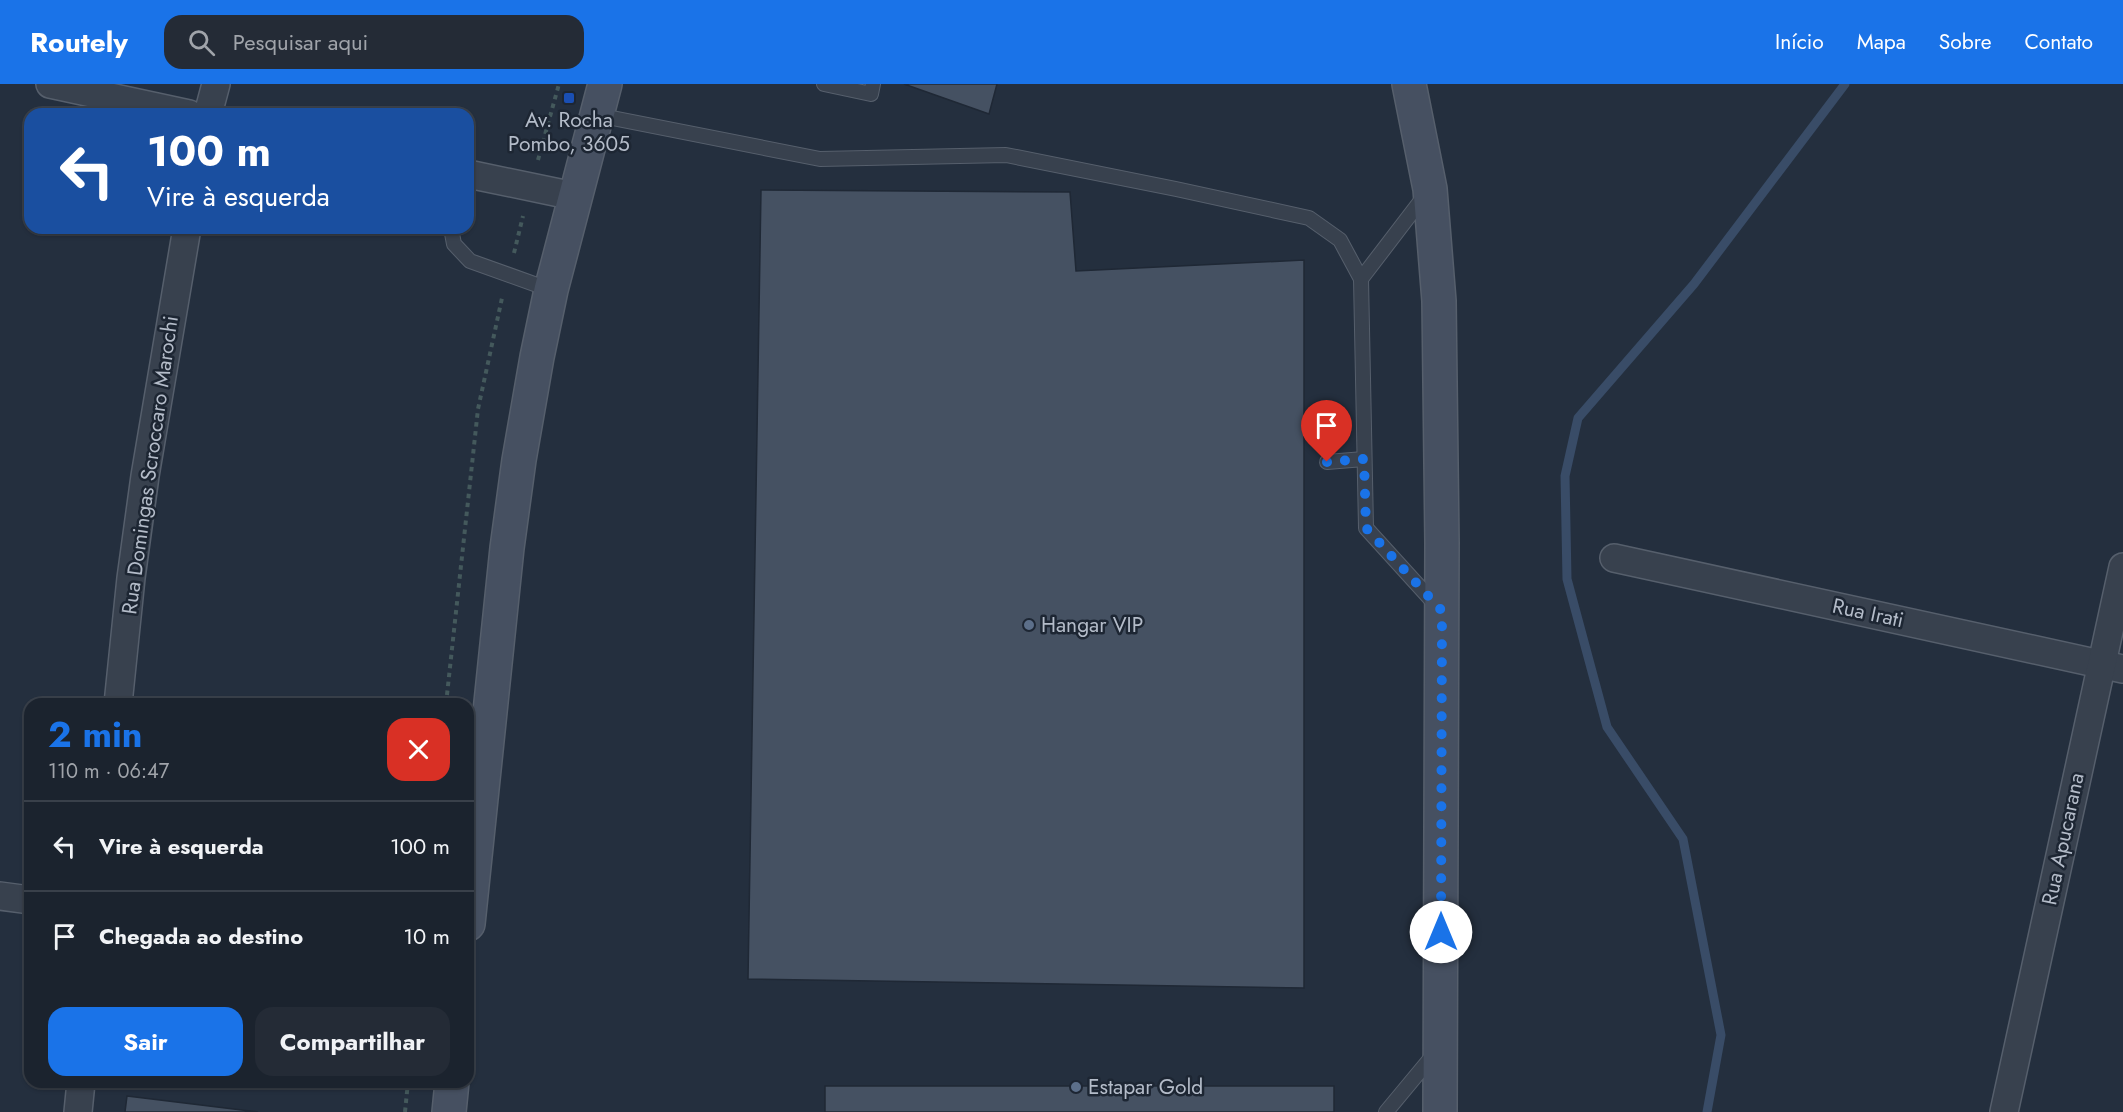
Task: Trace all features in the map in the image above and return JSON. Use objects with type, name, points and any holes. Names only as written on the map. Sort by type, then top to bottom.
[{"type":"main road","points":[[1410,84],[1430,189],[1440,301],[1442,611],[1440,1112]]},
{"type":"main road","points":[[474,867],[510,526],[532,380],[574,196],[601,99]]},
{"type":"main road","points":[[449,1112],[451,1088]]},
{"type":"street","points":[[50,84],[161,108]]},
{"type":"street","points":[[210,108],[216,84]]},
{"type":"street","points":[[474,175],[574,196]]},
{"type":"street","name":"Rua Domingas Scroccaro Marochi","points":[[119,698],[131,578],[145,476],[186,234]]},
{"type":"street","name":"Rua Irati","points":[[1614,558],[2112,666]]},
{"type":"street","name":"Rua Apucarana","points":[[2004,1112],[2112,666],[2123,567]]},
{"type":"street","points":[[0,896],[24,899]]},
{"type":"street","points":[[78,1112],[80,1088]]},
{"type":"lane","points":[[824,84],[871,94],[873,84]]},
{"type":"lane","points":[[601,99],[820,159],[1006,155],[1309,218],[1340,240],[1361,279],[1366,528],[1442,611]]},
{"type":"lane","points":[[1361,279],[1430,189]]},
{"type":"lane","points":[[452,234],[454,244],[470,261],[551,290]]},
{"type":"lane","points":[[1327,462],[1364,459]]},
{"type":"lane","points":[[1386,1112],[1440,1046]]},
{"type":"path","points":[[535,170],[559,84]]},
{"type":"path","points":[[447,698],[478,409],[492,341],[524,214]]},
{"type":"path","points":[[405,1112],[407,1088]]},
{"type":"building","points":[[904,84],[997,84],[989,114]]},
{"type":"building","name":"Hangar VIP","points":[[761,190],[1070,192],[1076,271],[1304,260],[1304,988],[748,979]]},
{"type":"building","points":[[825,1086],[1334,1086],[1334,1112],[825,1112]]},
{"type":"building","points":[[127,1096],[258,1112],[125,1112]]},
{"type":"waterway","points":[[1707,1112],[1721,1035],[1683,839],[1607,727],[1567,579],[1565,476],[1578,418],[1694,284],[1845,84]]},
{"type":"place","name":"Av. Rocha Pombo, 3605","points":[[569,98]]},
{"type":"place","name":"Hangar VIP","points":[[1029,625]]},
{"type":"place","name":"Estapar Gold","points":[[1076,1087]]},
{"type":"route","points":[[1327,462],[1364,459],[1366,528],[1442,611],[1441,932]]}]
